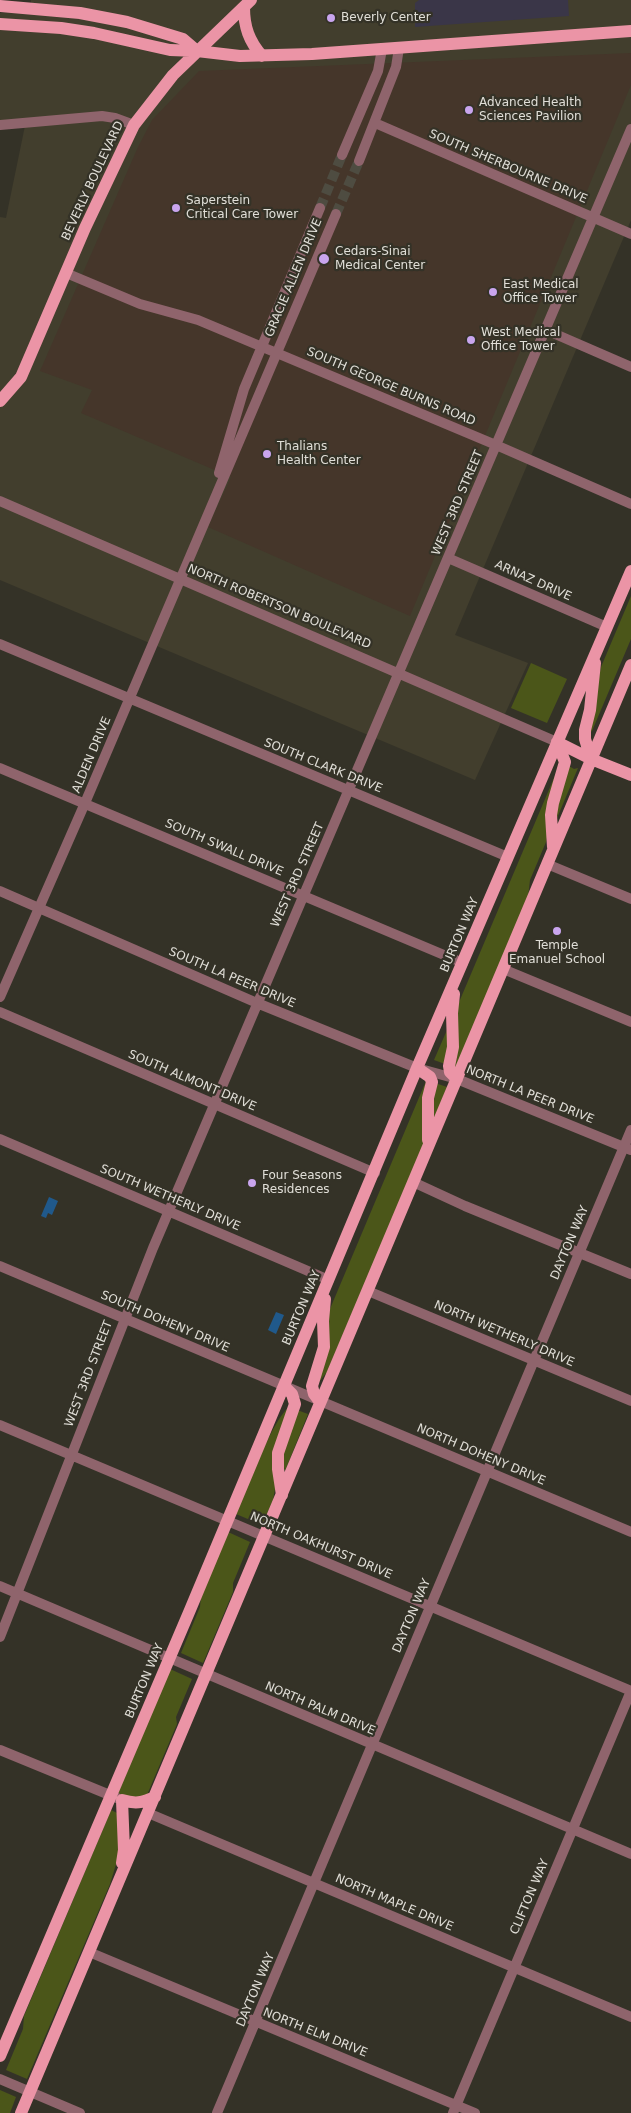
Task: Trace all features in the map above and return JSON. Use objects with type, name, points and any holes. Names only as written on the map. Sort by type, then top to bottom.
[{"type":"main road","name":"BEVERLY BOULEVARD","points":[[0,401],[21,377],[134,125],[173,75],[248,3]]},
{"type":"main road","points":[[248,3],[244,21],[250,42],[262,56]]},
{"type":"main road","points":[[0,6],[71,12],[126,22],[183,39],[197,51]]},
{"type":"main road","points":[[0,24],[61,28],[94,33],[170,50],[240,56],[399,48],[631,31]]},
{"type":"main road","name":"BURTON WAY","points":[[0,2056],[116,1798],[170,1658],[375,1173],[417,1068],[508,857],[552,740],[596,653],[631,571]]},
{"type":"main road","points":[[592,759],[585,739],[585,730],[590,710],[596,653]]},
{"type":"main road","points":[[21,2113],[631,665]]},
{"type":"main road","points":[[552,740],[565,762],[552,809],[554,849]]},
{"type":"main road","name":"NORTH ROBERTSON BOULEVARD","points":[[552,740],[631,775]]},
{"type":"main road","points":[[455,982],[452,1014],[453,1047],[449,1066],[450,1072],[457,1079]]},
{"type":"main road","points":[[417,1068],[430,1077],[432,1082],[428,1098],[430,1128],[427,1150]]},
{"type":"main road","points":[[320,1402],[314,1394],[312,1386],[324,1347],[323,1321],[328,1283]]},
{"type":"main road","points":[[282,1495],[278,1469],[278,1453],[295,1404],[292,1394],[284,1386]]},
{"type":"main road","points":[[119,1881],[124,1850],[116,1798],[133,1804],[142,1803],[155,1797]]},
{"type":"street","points":[[359,161],[396,67],[399,48]]},
{"type":"street","points":[[342,155],[378,71],[382,49]]},
{"type":"street","points":[[0,125],[102,116],[134,125]]},
{"type":"street","name":"SOUTH SHERBOURNE DRIVE","points":[[375,123],[631,234]]},
{"type":"street","name":"WEST 3RD STREET","points":[[0,1637],[124,1319],[303,895],[631,129]]},
{"type":"street","name":"GRACIE ALLEN DRIVE","points":[[261,346],[320,208]]},
{"type":"street","name":"GRACIE ALLEN DRIVE","points":[[276,352],[336,214]]},
{"type":"street","points":[[303,247],[310,250],[311,256],[306,267],[308,278]]},
{"type":"street","name":"SOUTH GEORGE BURNS ROAD","points":[[66,273],[126,299],[198,320],[496,445],[631,504]]},
{"type":"street","points":[[546,330],[631,367]]},
{"type":"street","name":"ALDEN DRIVE","points":[[205,522],[244,389],[261,346]]},
{"type":"street","name":"ALDEN DRIVE","points":[[0,997],[85,803],[276,352]]},
{"type":"street","name":"NORTH ROBERTSON BOULEVARD","points":[[0,501],[552,740]]},
{"type":"street","name":"ARNAZ DRIVE","points":[[448,558],[607,627]]},
{"type":"street","name":"SOUTH CLARK DRIVE","points":[[0,644],[508,857]]},
{"type":"street","name":"SOUTH SWALL DRIVE","points":[[0,768],[463,963]]},
{"type":"street","points":[[547,864],[631,899]]},
{"type":"street","points":[[0,890],[39,907]]},
{"type":"street","name":"SOUTH LA PEER DRIVE","points":[[39,907],[257,1003],[417,1068]]},
{"type":"street","points":[[503,969],[631,1022]]},
{"type":"street","name":"SOUTH ALMONT DRIVE","points":[[0,1012],[375,1173]]},
{"type":"street","name":"NORTH LA PEER DRIVE","points":[[417,1068],[457,1079],[627,1149]]},
{"type":"street","name":"DAYTON WAY","points":[[217,2113],[257,2023],[533,1360],[627,1149],[631,1130]]},
{"type":"street","name":"SOUTH WETHERLY DRIVE","points":[[0,1139],[328,1283]]},
{"type":"street","points":[[413,1182],[465,1206],[631,1274]]},
{"type":"street","name":"SOUTH DOHENY DRIVE","points":[[0,1266],[320,1402]]},
{"type":"street","name":"NORTH WETHERLY DRIVE","points":[[368,1291],[631,1401]]},
{"type":"street","name":"NORTH DOHENY DRIVE","points":[[320,1402],[631,1532]]},
{"type":"street","name":"NORTH OAKHURST DRIVE","points":[[0,1425],[631,1691]]},
{"type":"street","name":"NORTH PALM DRIVE","points":[[0,1586],[631,1854]]},
{"type":"street","name":"CLIFTON WAY","points":[[455,2109],[631,1691]]},
{"type":"street","points":[[0,1750],[116,1798]]},
{"type":"street","name":"NORTH MAPLE DRIVE","points":[[148,1813],[631,2017]]},
{"type":"street","name":"NORTH ELM DRIVE","points":[[89,1952],[455,2109],[476,2113]]},
{"type":"street","points":[[0,2079],[80,2113]]},
{"type":"shaded area","points":[[31,0],[631,0],[631,220],[455,635],[528,663],[475,780],[0,580],[0,217],[6,218],[26,121],[0,123],[0,13],[31,11]]},
{"type":"shaded area","points":[[419,0],[568,0],[569,16],[415,27],[415,3]]},
{"type":"shaded area","name":"Cedars-Sinai Medical Center","points":[[631,53],[631,85],[410,616],[208,527],[231,477],[81,413],[92,390],[40,371],[138,147],[152,120],[199,71]]},
{"type":"green space","points":[[631,596],[631,639],[592,731],[587,736],[601,667]]},
{"type":"green space","points":[[531,663],[567,679],[547,723],[511,708]]},
{"type":"green space","points":[[559,766],[546,842],[530,880],[528,897],[456,1068],[453,1067],[457,1007]]},
{"type":"green space","points":[[569,766],[574,769],[578,768],[555,823],[555,806]]},
{"type":"green space","points":[[447,1030],[451,1032],[445,1064],[434,1060]]},
{"type":"green space","points":[[426,1081],[423,1145],[327,1372],[319,1382],[327,1316]]},
{"type":"green space","points":[[435,1083],[447,1087],[433,1122]]},
{"type":"green space","points":[[290,1406],[273,1500],[262,1525],[236,1514],[275,1425]]},
{"type":"green space","points":[[297,1410],[308,1414],[285,1471],[281,1455]]},
{"type":"green space","points":[[228,1532],[250,1542],[233,1583],[233,1592],[203,1663],[181,1653],[200,1607],[201,1596]]},
{"type":"green space","points":[[170,1669],[192,1679],[176,1717],[177,1724],[147,1795],[132,1799],[118,1793]]},
{"type":"green space","points":[[111,1810],[119,1814],[120,1851],[110,1884],[27,2079],[6,2070],[23,2029],[24,2016]]},
{"type":"green space","points":[[0,2090],[16,2097],[10,2113],[0,2113]]},
{"type":"water","points":[[49,1197],[58,1201],[52,1215],[48,1213],[46,1218],[41,1216]]},
{"type":"water","points":[[276,1312],[284,1315],[276,1334],[268,1330]]},
{"type":"tunnel","points":[[320,208],[342,155]]},
{"type":"tunnel","points":[[336,214],[359,161]]},
{"type":"place","name":"Beverly Center","points":[[331,18]]},
{"type":"place","name":"Advanced Health Sciences Pavilion","points":[[469,110]]},
{"type":"place","name":"Saperstein Critical Care Tower","points":[[176,208]]},
{"type":"place","name":"Cedars-Sinai Medical Center","points":[[324,259]]},
{"type":"place","name":"East Medical Office Tower","points":[[493,292]]},
{"type":"place","name":"West Medical Office Tower","points":[[471,340]]},
{"type":"place","name":"Thalians Health Center","points":[[267,454]]},
{"type":"place","name":"Temple Emanuel School","points":[[557,931]]},
{"type":"place","name":"Four Seasons Residences","points":[[252,1183]]}]
